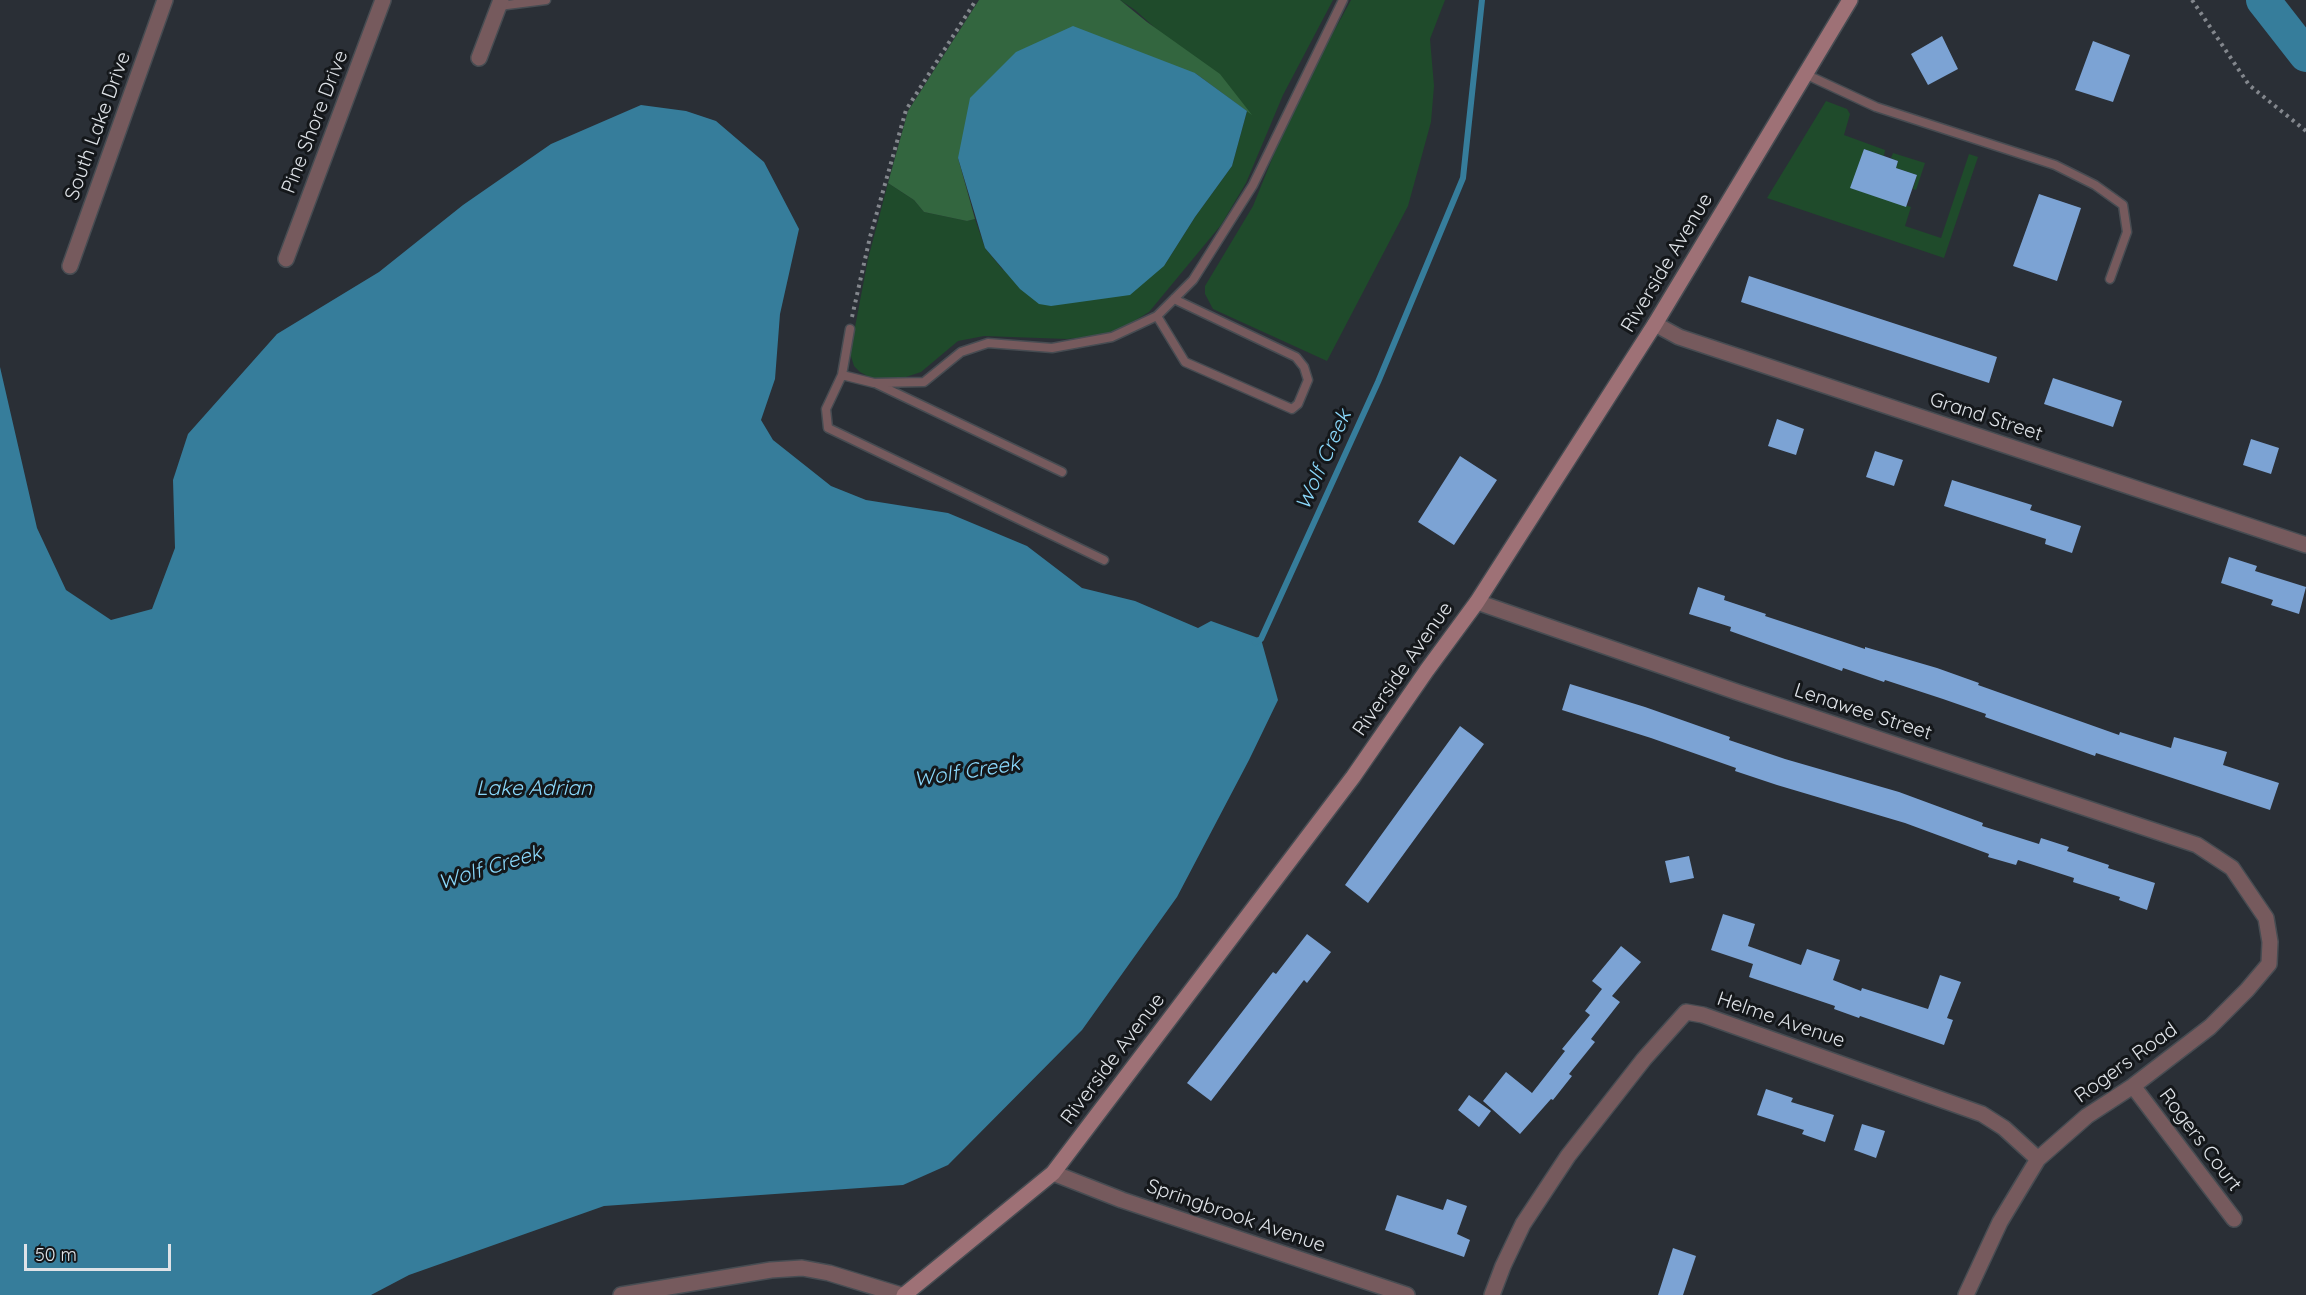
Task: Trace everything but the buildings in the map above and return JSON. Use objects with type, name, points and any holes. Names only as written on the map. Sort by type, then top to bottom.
[{"type":"street","name":"South Lake Drive","points":[[70,266],[165,0]]},
{"type":"street","name":"Pine Shore Drive","points":[[286,259],[383,0]]},
{"type":"street","name":"Riverside Avenue","points":[[902,1295],[1053,1173],[1353,777],[1426,670],[1477,602],[1655,324],[1850,0]]},
{"type":"street","points":[[479,58],[500,3]]},
{"type":"street","name":"Grand Street","points":[[1655,324],[1678,337],[2306,545]]},
{"type":"street","name":"Lenawee Street","points":[[1477,602],[1737,692],[2197,845],[2232,868]]},
{"type":"street","name":"Rogers Road","points":[[1966,1295],[2000,1222],[2038,1159],[2087,1116],[2133,1086],[2210,1027],[2269,964],[2270,942],[2266,918],[2232,868]]},
{"type":"street","name":"Helme Avenue","points":[[1492,1295],[1523,1224],[1568,1156],[1644,1059],[1686,1012],[1703,1015],[1982,1114],[2004,1128],[2038,1159]]},
{"type":"street","name":"Rogers Court","points":[[2133,1086],[2234,1219]]},
{"type":"street","name":"Springbrook Avenue","points":[[1053,1173],[1122,1200],[1407,1295]]},
{"type":"street","points":[[621,1295],[771,1270],[802,1268],[829,1273],[902,1295]]},
{"type":"lane","points":[[500,3],[546,0]]},
{"type":"lane","points":[[842,375],[874,382],[924,382],[961,352],[988,343],[1052,348],[1112,337],[1157,316],[1193,280],[1253,185],[1344,0]]},
{"type":"lane","points":[[1806,74],[1876,107],[2055,165],[2095,185],[2123,205],[2127,232],[2110,279]]},
{"type":"lane","points":[[1157,316],[1185,362],[1292,409],[1298,404],[1308,380],[1304,367],[1296,357],[1174,299]]},
{"type":"lane","points":[[850,329],[842,375],[826,409],[828,428],[1104,560]]},
{"type":"lane","points":[[874,382],[1062,472]]},
{"type":"path","points":[[850,329],[870,237],[906,110],[975,0]]},
{"type":"path","points":[[2192,0],[2249,85],[2306,131]]},
{"type":"green space","points":[[979,0],[1120,0],[1220,74],[1252,115],[1195,73],[958,158],[975,219],[967,221],[924,212],[914,200],[888,183],[908,111]]},
{"type":"green space","points":[[1120,0],[1333,0],[1283,95],[1246,183],[1221,225],[1149,312],[1123,328],[1097,336],[1067,339],[984,336],[958,341],[921,372],[903,378],[871,378],[860,372],[854,366],[850,353],[868,259],[888,183],[914,200],[924,212],[967,221],[975,219],[985,248],[1003,270],[1164,266],[1195,217],[1232,166],[1247,111],[1249,112],[1135,10]]},
{"type":"green space","points":[[1351,0],[1445,0],[1430,39],[1434,86],[1431,122],[1408,206],[1327,361],[1213,309],[1205,294],[1205,286],[1253,206],[1280,139],[1311,73]]},
{"type":"green space","points":[[1826,101],[1847,109],[1850,114],[1844,135],[1885,150],[1884,156],[1864,149],[1851,188],[1911,207],[1905,226],[1941,238],[1969,154],[1978,157],[1944,258],[1767,198]]},
{"type":"green space","points":[[1893,153],[1925,163],[1916,190],[1913,189],[1917,175],[1896,168],[1898,161],[1891,158]]},
{"type":"water","points":[[1073,26],[1195,73],[1247,111],[1232,166],[1195,217],[1164,266],[1130,295],[1051,306],[1039,304],[1020,289],[985,248],[958,158],[970,98],[1016,52]]},
{"type":"water","name":"Lake Adrian","points":[[641,105],[686,111],[716,121],[764,162],[799,229],[780,314],[775,379],[761,420],[773,440],[831,486],[866,500],[948,513],[1027,546],[1082,588],[1135,601],[1198,628],[1211,621],[1261,639],[1278,700],[1177,897],[1082,1030],[948,1165],[903,1185],[604,1206],[409,1275],[371,1295],[0,1295],[0,367],[37,528],[66,590],[111,620],[152,609],[175,548],[173,480],[188,434],[277,334],[379,272],[463,205],[551,144]]},
{"type":"waterway","name":"Wolf Creek","points":[[1255,642],[1261,639],[1378,382],[1463,178],[1482,0]]},
{"type":"waterway","points":[[2263,0],[2306,55]]}]
